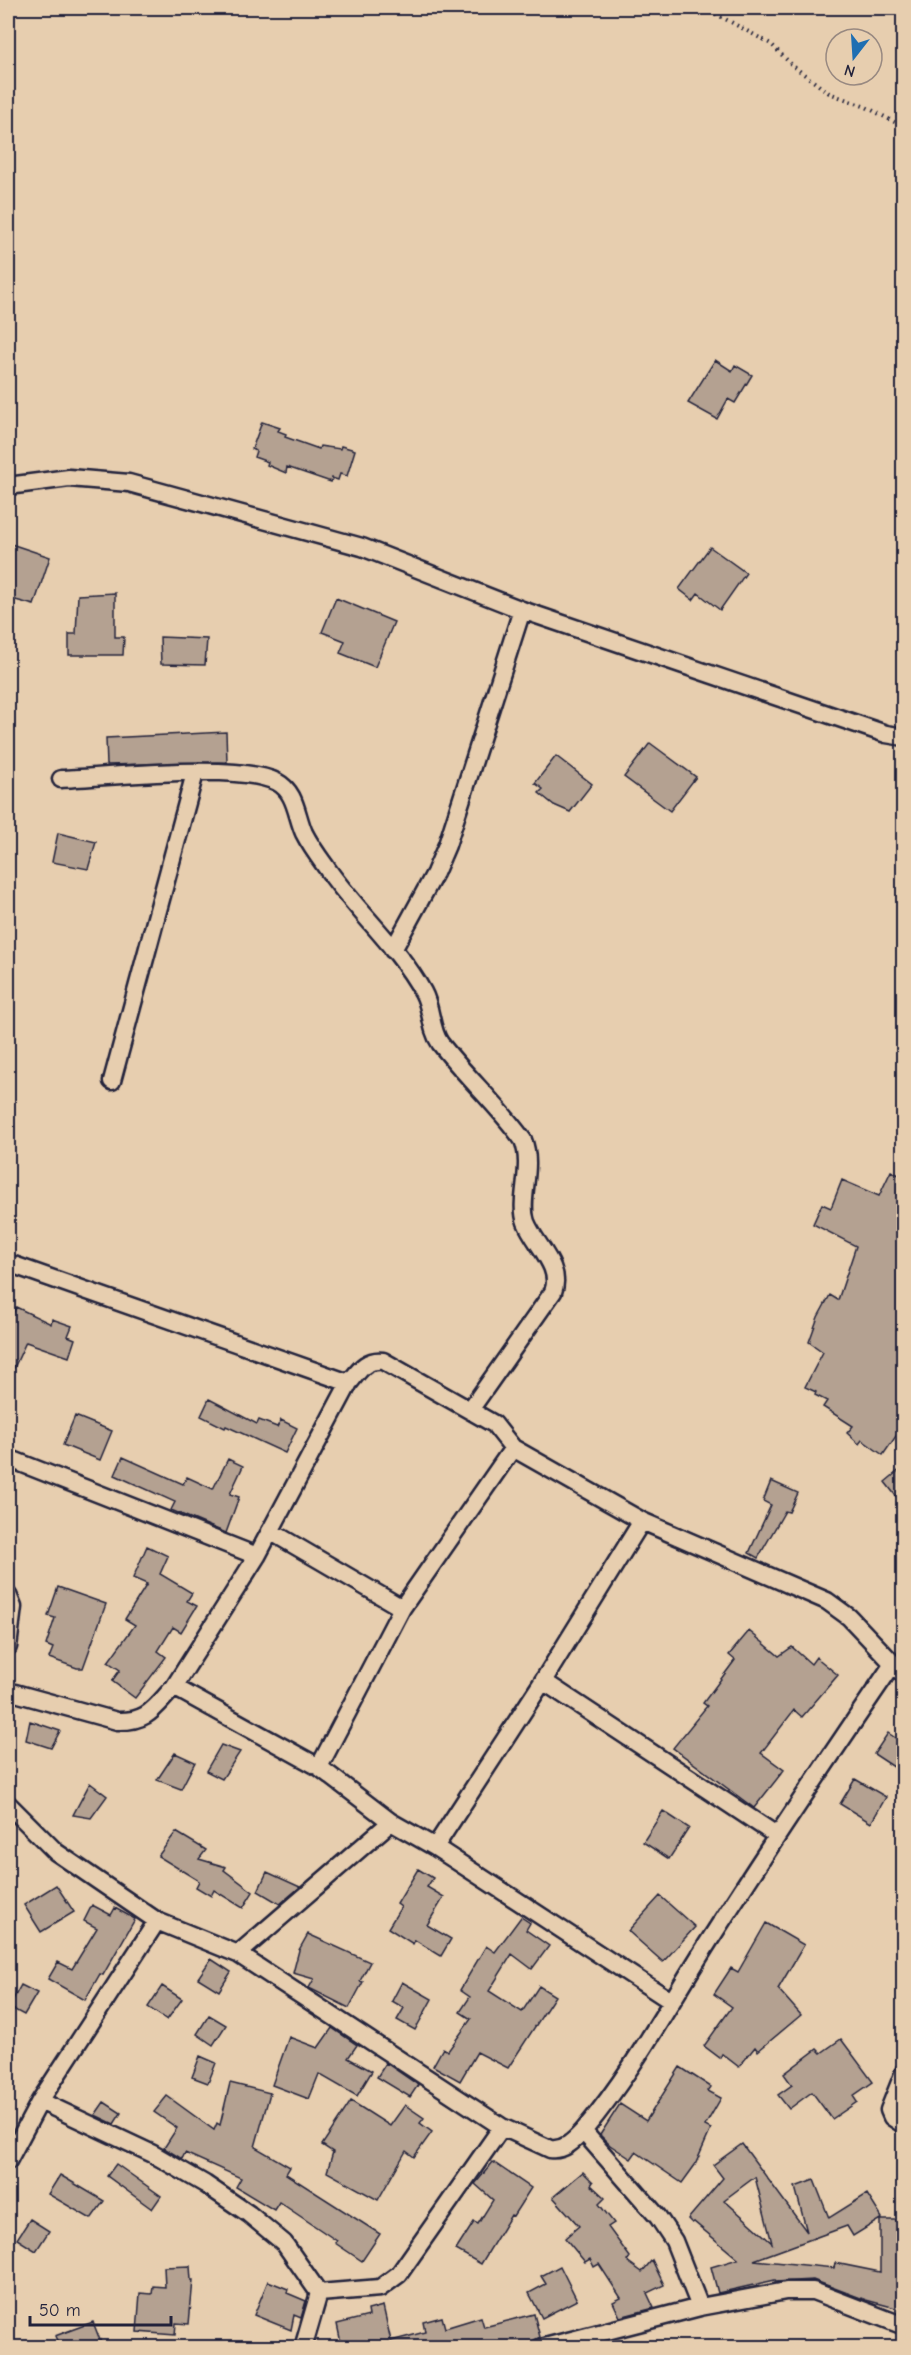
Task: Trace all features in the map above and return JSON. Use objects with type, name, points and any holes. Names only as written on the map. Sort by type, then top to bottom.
[{"type":"street","points":[[8,486],[69,478],[129,483],[362,547],[522,610],[903,738]]},
{"type":"street","points":[[393,950],[435,873],[447,845],[522,610]]},
{"type":"street","points":[[112,1081],[195,773]]},
{"type":"street","points":[[61,779],[195,773],[242,774],[264,778],[286,789],[292,797],[304,833],[339,887],[393,950],[423,991],[438,1041],[523,1140],[528,1160],[525,1219],[556,1278],[553,1292],[470,1410]]},
{"type":"street","points":[[8,1263],[349,1383]]},
{"type":"street","points":[[8,1690],[117,1721],[134,1721],[145,1717],[174,1687],[257,1556],[349,1383],[365,1364],[373,1360],[383,1361],[494,1424],[513,1448],[642,1521],[827,1602],[849,1617],[898,1669],[776,1835],[635,2060],[583,2131],[564,2148],[558,2150],[550,2149],[502,2127],[238,1954],[157,1921],[56,1852],[8,1804]]},
{"type":"street","points":[[320,1767],[402,1608],[513,1448]]},
{"type":"street","points":[[8,1458],[257,1556]]},
{"type":"street","points":[[435,1847],[543,1681],[642,1521]]},
{"type":"street","points":[[270,1531],[402,1608]]},
{"type":"street","points":[[8,1595],[13,1607],[8,1647]]},
{"type":"street","points":[[543,1681],[776,1835]]},
{"type":"street","points":[[174,1687],[320,1767],[391,1822],[435,1847],[671,2001]]},
{"type":"street","points":[[238,1954],[391,1822]]},
{"type":"street","points":[[8,2161],[40,2101],[157,1921]]},
{"type":"street","points":[[903,2072],[889,2110],[892,2117],[903,2125]]},
{"type":"street","points":[[40,2101],[153,2154],[206,2184],[249,2214],[284,2243],[320,2293]]},
{"type":"street","points":[[320,2293],[380,2288],[399,2274],[502,2127]]},
{"type":"street","points":[[583,2131],[658,2217],[674,2241],[700,2307]]},
{"type":"street","points":[[541,2348],[700,2307],[786,2290],[813,2292],[903,2326]]},
{"type":"street","points":[[303,2348],[320,2293]]},
{"type":"path","points":[[705,8],[771,44],[793,66],[829,93],[866,107],[903,127]]},
{"type":"building","points":[[715,360],[732,371],[735,365],[752,375],[735,403],[728,399],[717,419],[688,403]]},
{"type":"building","points":[[262,422],[280,428],[278,431],[286,434],[285,437],[319,449],[320,446],[340,449],[341,446],[355,450],[347,476],[340,474],[338,480],[332,478],[331,482],[287,467],[286,473],[254,457],[256,451],[252,449]]},
{"type":"building","points":[[8,543],[50,557],[34,605],[8,598]]},
{"type":"building","points":[[710,547],[746,573],[720,610],[698,593],[693,600],[679,589]]},
{"type":"building","points":[[115,593],[115,637],[124,637],[123,655],[69,655],[69,634],[76,634],[78,595]]},
{"type":"building","points":[[336,598],[394,622],[375,667],[340,653],[345,641],[322,632]]},
{"type":"building","points":[[160,637],[207,639],[205,665],[161,664]]},
{"type":"building","points":[[226,732],[227,762],[107,765],[106,738]]},
{"type":"building","points":[[650,743],[696,777],[670,811],[624,777]]},
{"type":"building","points":[[556,756],[592,784],[570,812],[554,805],[539,793],[543,789],[535,783]]},
{"type":"building","points":[[58,833],[96,842],[88,869],[52,862]]},
{"type":"building","points":[[891,1171],[903,1177],[903,1426],[883,1455],[862,1440],[859,1444],[847,1433],[853,1426],[823,1407],[827,1401],[805,1387],[823,1352],[809,1342],[818,1317],[830,1295],[838,1300],[856,1246],[813,1224],[822,1204],[831,1208],[842,1180],[879,1196]]},
{"type":"building","points":[[16,1307],[51,1324],[52,1319],[72,1326],[68,1336],[75,1339],[69,1357],[26,1342],[8,1381],[8,1314],[12,1316]]},
{"type":"building","points":[[209,1399],[257,1424],[259,1420],[277,1427],[281,1420],[297,1428],[285,1453],[201,1416]]},
{"type":"building","points":[[75,1416],[112,1431],[100,1460],[63,1445]]},
{"type":"building","points":[[123,1457],[183,1484],[187,1477],[213,1489],[228,1459],[243,1466],[230,1494],[239,1497],[226,1533],[171,1510],[175,1502],[115,1475]]},
{"type":"building","points":[[903,1467],[903,1505],[885,1482]]},
{"type":"building","points":[[771,1481],[798,1493],[789,1512],[785,1511],[758,1558],[749,1553],[771,1505],[763,1501]]},
{"type":"building","points":[[147,1546],[168,1556],[160,1574],[192,1593],[187,1601],[197,1606],[181,1632],[173,1627],[158,1651],[166,1657],[135,1698],[112,1681],[120,1670],[108,1662],[135,1625],[125,1619],[147,1584],[133,1578]]},
{"type":"building","points":[[58,1587],[106,1604],[83,1668],[49,1658],[53,1648],[46,1645],[55,1618],[48,1616]]},
{"type":"building","points":[[749,1631],[779,1656],[792,1647],[811,1664],[816,1657],[838,1675],[802,1717],[794,1710],[761,1753],[784,1770],[754,1808],[673,1748],[707,1706],[703,1703],[735,1660],[729,1655]]},
{"type":"building","points":[[30,1721],[60,1731],[51,1748],[26,1740]]},
{"type":"building","points":[[888,1733],[903,1743],[903,1773],[874,1754]]},
{"type":"building","points":[[221,1745],[240,1752],[222,1779],[206,1771]]},
{"type":"building","points":[[175,1753],[195,1762],[181,1789],[157,1780]]},
{"type":"building","points":[[855,1779],[886,1797],[871,1823],[840,1804]]},
{"type":"building","points":[[90,1783],[107,1796],[91,1818],[73,1815]]},
{"type":"building","points":[[663,1811],[689,1828],[669,1859],[643,1842]]},
{"type":"building","points":[[176,1832],[206,1850],[199,1859],[226,1867],[224,1870],[253,1892],[243,1908],[214,1890],[211,1896],[196,1887],[199,1881],[158,1856]]},
{"type":"building","points":[[418,1869],[433,1878],[427,1887],[444,1897],[427,1925],[451,1939],[441,1956],[415,1940],[413,1944],[388,1928],[401,1907],[397,1904]]},
{"type":"building","points":[[267,1872],[300,1887],[280,1904],[258,1891]]},
{"type":"building","points":[[56,1885],[74,1912],[41,1932],[24,1905]]},
{"type":"building","points":[[660,1896],[695,1927],[663,1962],[628,1931]]},
{"type":"building","points":[[92,1905],[111,1915],[115,1908],[135,1919],[103,1975],[100,1974],[85,2000],[48,1979],[58,1962],[72,1969],[97,1928],[84,1921]]},
{"type":"building","points":[[521,1917],[530,1923],[526,1930],[549,1946],[532,1969],[512,1954],[489,1991],[522,2012],[539,1986],[555,1996],[508,2068],[477,2052],[460,2081],[433,2066],[443,2048],[448,2051],[471,2019],[460,2012],[470,1997],[460,1990],[486,1946],[495,1952]]},
{"type":"building","points":[[766,1923],[804,1945],[778,1989],[801,2015],[758,2051],[755,2047],[739,2067],[722,2054],[720,2058],[704,2046],[732,2007],[714,1994],[731,1968],[738,1972]]},
{"type":"building","points":[[308,1934],[370,1962],[360,1981],[363,1982],[349,2008],[309,1988],[314,1979],[293,1973],[299,1950]]},
{"type":"building","points":[[211,1959],[231,1972],[219,1991],[198,1978]]},
{"type":"building","points":[[402,1982],[432,1999],[415,2030],[397,2020],[404,2008],[392,2001]]},
{"type":"building","points":[[21,1985],[37,1993],[24,2015],[9,2007]]},
{"type":"building","points":[[162,1986],[182,1999],[167,2020],[148,2007]]},
{"type":"building","points":[[209,2015],[226,2025],[213,2045],[197,2034]]},
{"type":"building","points":[[332,2028],[357,2045],[348,2058],[372,2071],[357,2096],[319,2074],[309,2099],[272,2085],[289,2037],[318,2048]]},
{"type":"building","points":[[841,2039],[873,2082],[853,2096],[857,2102],[832,2119],[812,2092],[789,2109],[778,2095],[792,2085],[784,2074],[817,2049],[821,2053]]},
{"type":"building","points":[[200,2056],[216,2063],[208,2083],[192,2077]]},
{"type":"building","points":[[386,2063],[418,2085],[410,2097],[377,2077]]},
{"type":"building","points":[[680,2067],[711,2087],[708,2091],[721,2098],[705,2126],[711,2129],[695,2165],[682,2183],[636,2152],[631,2159],[600,2135],[620,2104],[646,2121]]},
{"type":"building","points":[[230,2083],[270,2093],[255,2147],[290,2167],[286,2174],[380,2234],[362,2261],[335,2243],[337,2241],[279,2202],[274,2210],[236,2187],[241,2178],[185,2153],[182,2159],[164,2148],[177,2128],[154,2112],[167,2096],[214,2130],[217,2123],[220,2125]]},
{"type":"building","points":[[351,2101],[390,2126],[405,2105],[424,2118],[420,2123],[432,2132],[414,2157],[406,2151],[378,2200],[327,2172],[333,2152],[322,2145]]},
{"type":"building","points":[[104,2102],[121,2113],[114,2124],[95,2115]]},
{"type":"building","points":[[742,2144],[807,2232],[795,2187],[814,2180],[829,2218],[867,2194],[882,2218],[853,2236],[847,2226],[754,2260],[834,2268],[835,2263],[880,2272],[880,2220],[903,2220],[903,2310],[866,2300],[813,2280],[775,2282],[775,2280],[718,2293],[711,2267],[738,2259],[688,2219],[723,2178],[713,2165]],"holes":[[[755,2177],[772,2243],[724,2200]]]},
{"type":"building","points":[[493,2162],[531,2188],[513,2216],[511,2215],[481,2264],[456,2250],[474,2222],[478,2224],[493,2200],[475,2184]]},
{"type":"building","points":[[116,2164],[161,2196],[152,2209],[107,2176]]},
{"type":"building","points":[[583,2172],[593,2182],[591,2185],[605,2198],[599,2204],[614,2223],[608,2227],[630,2257],[627,2261],[642,2272],[652,2260],[664,2285],[647,2293],[654,2308],[620,2317],[613,2302],[621,2298],[599,2264],[594,2267],[590,2259],[585,2262],[565,2238],[579,2226],[553,2197]]},
{"type":"building","points":[[60,2175],[104,2201],[91,2219],[48,2194]]},
{"type":"building","points":[[30,2219],[49,2231],[36,2251],[17,2239]]},
{"type":"building","points":[[190,2266],[191,2280],[193,2280],[189,2324],[176,2323],[175,2335],[137,2332],[140,2293],[152,2294],[153,2286],[165,2287],[164,2267]]},
{"type":"building","points":[[560,2266],[577,2300],[542,2318],[529,2293],[546,2284],[541,2276]]},
{"type":"building","points":[[268,2281],[288,2289],[287,2293],[306,2301],[301,2318],[294,2315],[291,2330],[254,2315]]},
{"type":"building","points":[[383,2306],[391,2341],[425,2332],[423,2322],[442,2317],[445,2328],[481,2317],[484,2327],[534,2314],[540,2337],[531,2345],[522,2348],[342,2348],[337,2324],[369,2316],[368,2310]]},
{"type":"building","points":[[93,2322],[103,2348],[60,2348],[55,2336]]}]
